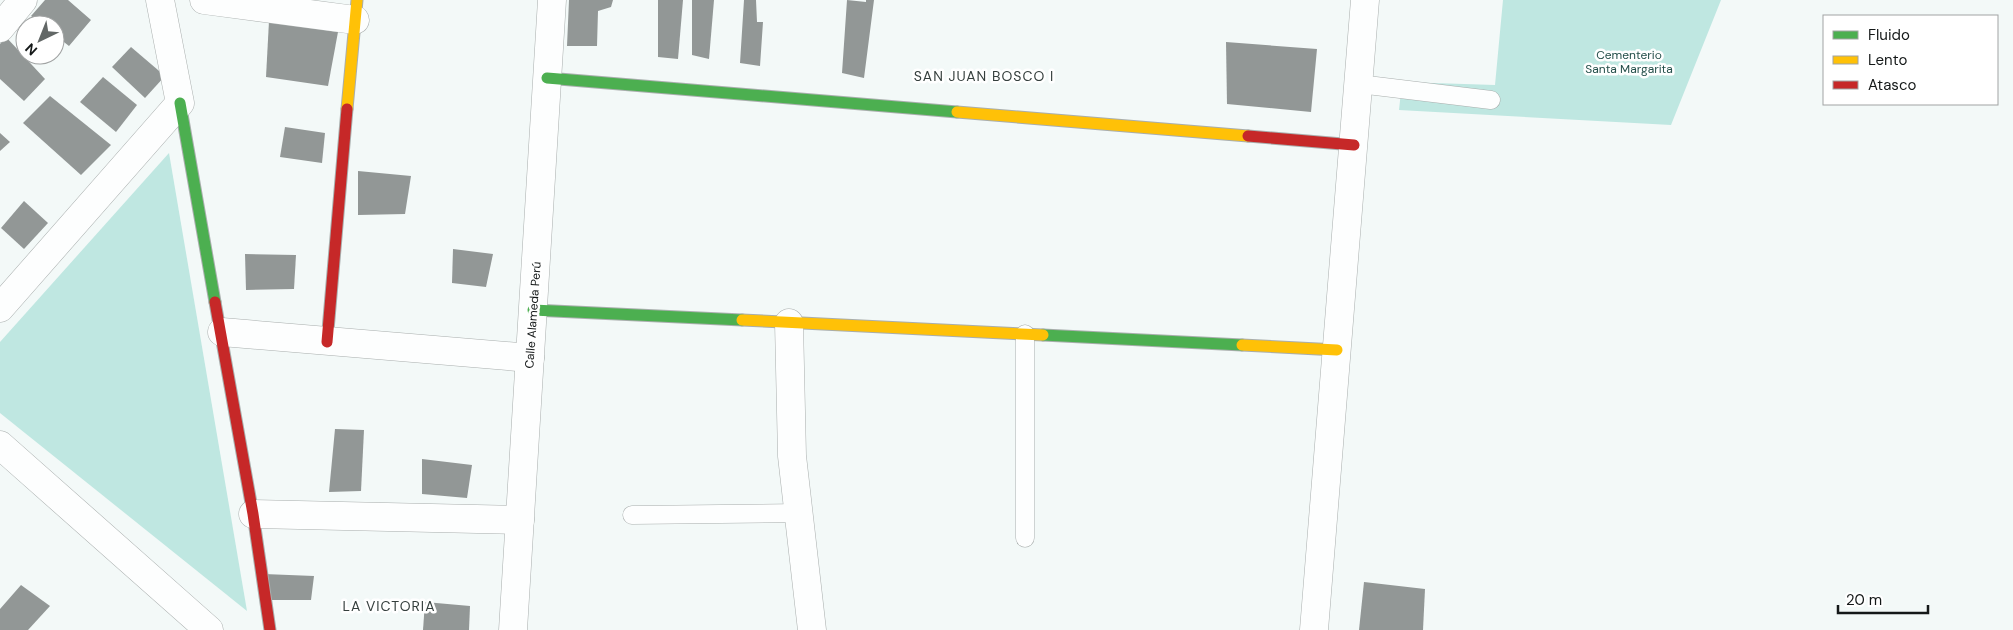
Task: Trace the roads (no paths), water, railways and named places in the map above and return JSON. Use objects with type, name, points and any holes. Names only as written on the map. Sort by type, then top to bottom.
[{"type":"street","points":[[0,28],[23,0]]},
{"type":"street","points":[[160,0],[222,332],[253,514],[270,630]]},
{"type":"street","points":[[204,0],[356,10],[327,342]]},
{"type":"street","name":"Calle Alameda Perú","points":[[513,630],[552,0]]},
{"type":"street","points":[[1314,630],[1365,0]]},
{"type":"street","points":[[548,78],[1354,145]]},
{"type":"street","points":[[2,301],[180,103]]},
{"type":"street","points":[[533,310],[1337,350]]},
{"type":"street","points":[[789,322],[792,456],[812,630]]},
{"type":"street","points":[[222,332],[530,358]]},
{"type":"street","points":[[0,445],[209,630]]},
{"type":"street","points":[[253,514],[520,520]]},
{"type":"lane","points":[[1359,84],[1491,100]]},
{"type":"lane","points":[[1025,334],[1025,538]]},
{"type":"lane","points":[[632,515],[799,514]]},
{"type":"district","name":"SAN JUAN BOSCO I","points":[[984,76]]},
{"type":"district","name":"LA VICTORIA","points":[[389,606]]},
{"type":"park label","name":"Cementerio Santa Margarita","points":[[1629,62]]}]
